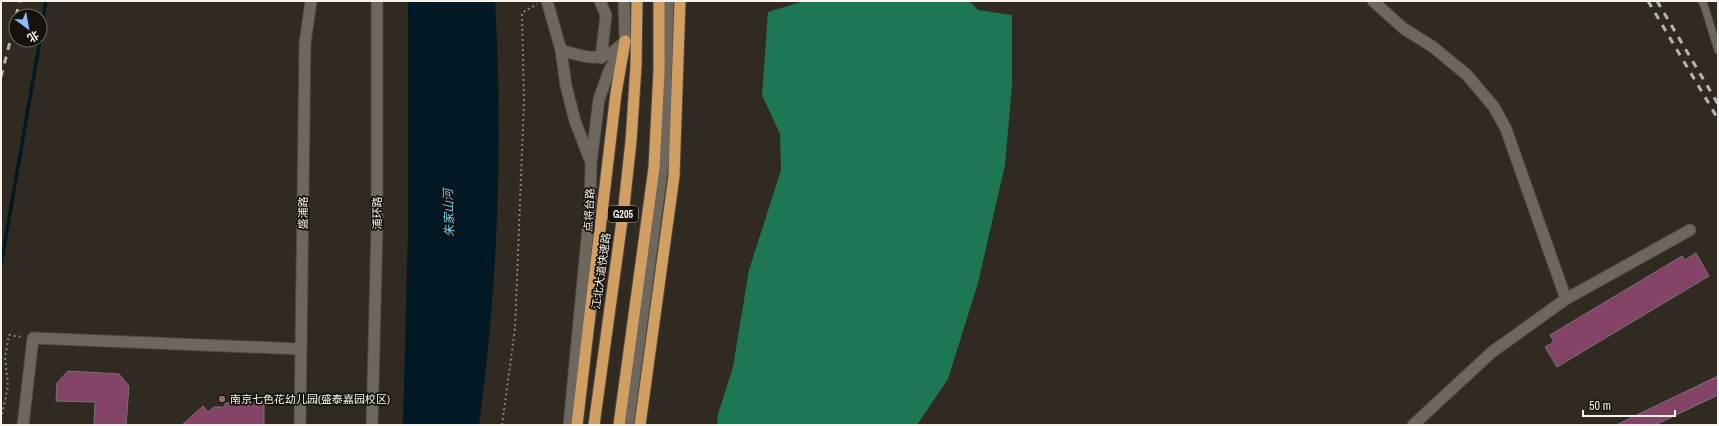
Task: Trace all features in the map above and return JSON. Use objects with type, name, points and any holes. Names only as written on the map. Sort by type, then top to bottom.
[{"type":"highway","name":"江北大道快速路","points":[[594,425],[624,206],[631,140],[636,66],[637,1]]},
{"type":"highway","name":"G205","points":[[619,425],[654,168],[659,71],[659,1]]},
{"type":"highway","points":[[640,425],[674,176],[680,1]]},
{"type":"highway","points":[[577,425],[616,92],[625,41]]},
{"type":"street","name":"盛浦路","points":[[300,425],[305,43],[311,1]]},
{"type":"street","name":"浦环路","points":[[372,425],[377,243],[377,1]]},
{"type":"street","points":[[547,1],[561,50],[566,86],[575,121],[591,163]]},
{"type":"street","points":[[600,1],[606,15],[601,58]]},
{"type":"street","name":"点将台路","points":[[569,425],[590,207],[591,163],[600,99],[609,72],[625,41],[624,1]]},
{"type":"street","points":[[628,425],[664,156],[668,1]]},
{"type":"street","points":[[1374,1],[1403,28],[1433,47],[1467,74],[1494,107],[1506,129],[1566,298]]},
{"type":"street","points":[[561,50],[582,57],[601,58],[615,51],[625,41]]},
{"type":"street","points":[[1413,425],[1492,352],[1566,298],[1690,230]]},
{"type":"street","points":[[23,425],[33,338],[301,349]]},
{"type":"lane","points":[[1702,1],[1718,50]]},
{"type":"path","points":[[502,425],[515,329],[524,101],[522,13],[542,1]]},
{"type":"path","points":[[1,419],[8,386],[6,357],[9,336],[33,338]]},
{"type":"green space","points":[[804,1],[969,1],[978,10],[1012,15],[1012,84],[1005,165],[978,283],[948,379],[917,425],[717,425],[718,414],[733,367],[749,270],[781,170],[780,134],[762,95],[768,12]]},
{"type":"water","name":"朱家山河","points":[[408,1],[495,1],[499,107],[495,266],[491,320],[479,425],[403,425],[408,227]]},
{"type":"building","points":[[1696,253],[1709,276],[1557,367],[1545,347],[1554,342],[1550,335],[1682,256],[1685,260]]},
{"type":"building","points":[[68,371],[119,374],[129,386],[126,425],[94,425],[95,402],[56,401],[57,383]]},
{"type":"building","points":[[1718,376],[1718,395],[1655,425],[1616,425]]},
{"type":"building","points":[[225,403],[264,403],[264,425],[182,425],[203,406],[208,412],[214,407],[225,407]]},
{"type":"waterway","points":[[45,8],[46,1]]},
{"type":"waterway","points":[[1,265],[39,48]]},
{"type":"railway","points":[[18,8],[20,1]]},
{"type":"railway","points":[[1648,1],[1718,119]]},
{"type":"railway","points":[[1657,1],[1718,104]]},
{"type":"railway","points":[[1,77],[8,48]]},
{"type":"place","name":"南京七色花幼儿园(盛泰嘉园校区)","points":[[222,399]]}]
